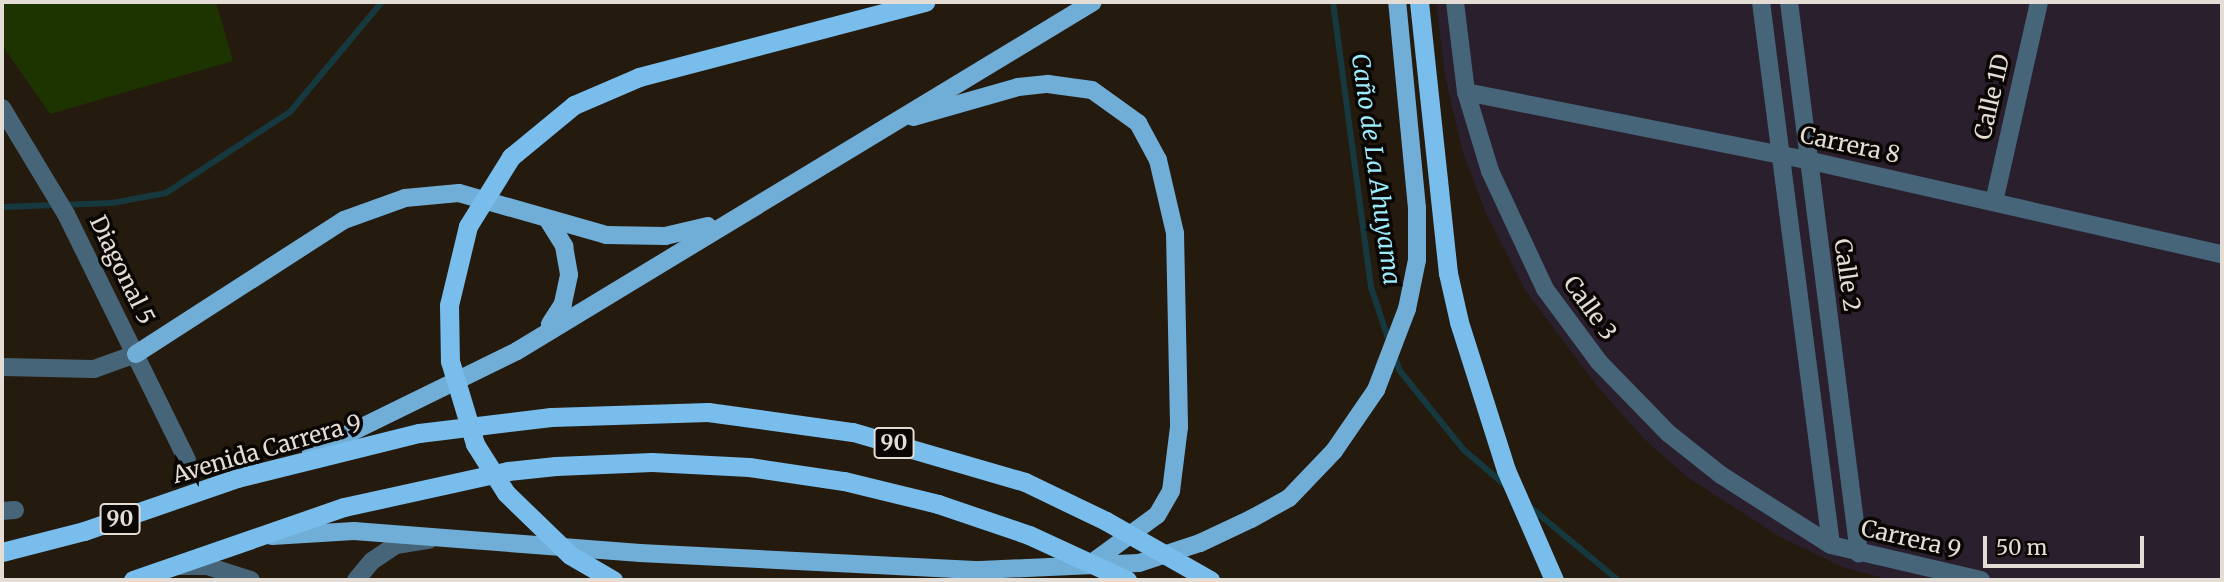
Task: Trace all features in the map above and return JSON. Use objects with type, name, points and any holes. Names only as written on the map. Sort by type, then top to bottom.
[{"type":"highway","points":[[614,580],[570,555],[506,493],[475,444],[450,361],[449,305],[468,226],[512,157],[574,105],[639,77],[925,2]]},
{"type":"highway","points":[[1419,2],[1448,273],[1487,418],[1554,580]]},
{"type":"highway","name":"Avenida Carrera 9","points":[[2,552],[84,531],[237,478],[419,433],[551,418],[708,412],[853,432],[1026,482],[1105,521],[1210,580]]},
{"type":"highway","name":"90","points":[[133,580],[251,537],[345,507],[508,471],[652,462],[749,467],[844,481],[938,504],[1029,535],[1127,580]]},
{"type":"main road","points":[[237,478],[329,446],[517,351],[547,329],[1093,2]]},
{"type":"main road","points":[[251,537],[354,531],[640,553],[980,570],[1139,563],[1200,543],[1289,498],[1334,451],[1376,390],[1407,309],[1417,260],[1417,208],[1396,2]]},
{"type":"main road","points":[[887,125],[1018,87],[1048,83],[1091,90],[1138,123],[1158,160],[1176,247],[1179,427],[1171,491],[1157,515],[1136,534],[1089,565]]},
{"type":"main road","points":[[136,354],[344,220],[405,198],[459,193],[506,203],[548,220],[606,235],[665,236],[722,223]]},
{"type":"main road","points":[[547,329],[563,304],[569,275],[564,246],[548,220]]},
{"type":"street","name":"Calle 3","points":[[1455,2],[1466,92],[1490,171],[1545,289],[1599,362],[1668,433],[1721,475],[1831,545]]},
{"type":"street","points":[[1761,2],[1831,545]]},
{"type":"street","name":"Calle 2","points":[[1789,2],[1859,554]]},
{"type":"street","name":"Calle 1D","points":[[1994,202],[2039,2]]},
{"type":"street","name":"Carrera 8","points":[[1466,92],[1807,160],[2222,254]]},
{"type":"street","name":"Diagonal 5","points":[[2,108],[66,214],[187,460]]},
{"type":"street","points":[[2,367],[94,369],[136,354]]},
{"type":"street","points":[[356,580],[372,561],[396,545],[448,537]]},
{"type":"street","name":"Carrera 9","points":[[1831,545],[1859,554],[1981,580]]},
{"type":"street","points":[[177,566],[207,566],[251,580]]},
{"type":"shaded area","points":[[1436,2],[2222,2],[2222,580],[1891,580],[1845,568],[1780,537],[1687,477],[1643,438],[1597,386],[1525,290],[1486,213],[1463,153],[1445,76]]},
{"type":"green space","points":[[2,2],[216,2],[233,61],[50,114],[2,45]]},
{"type":"waterway","points":[[2,207],[112,203],[166,193],[290,112],[382,2]]},
{"type":"waterway","name":"Caño de La Ahuyama","points":[[1333,2],[1371,287],[1389,341]]},
{"type":"waterway","name":"Caño de La Ahuyama","points":[[1394,354],[1400,371],[1464,450],[1506,486]]},
{"type":"waterway","name":"Caño de La Ahuyama","points":[[1530,507],[1618,580]]}]
